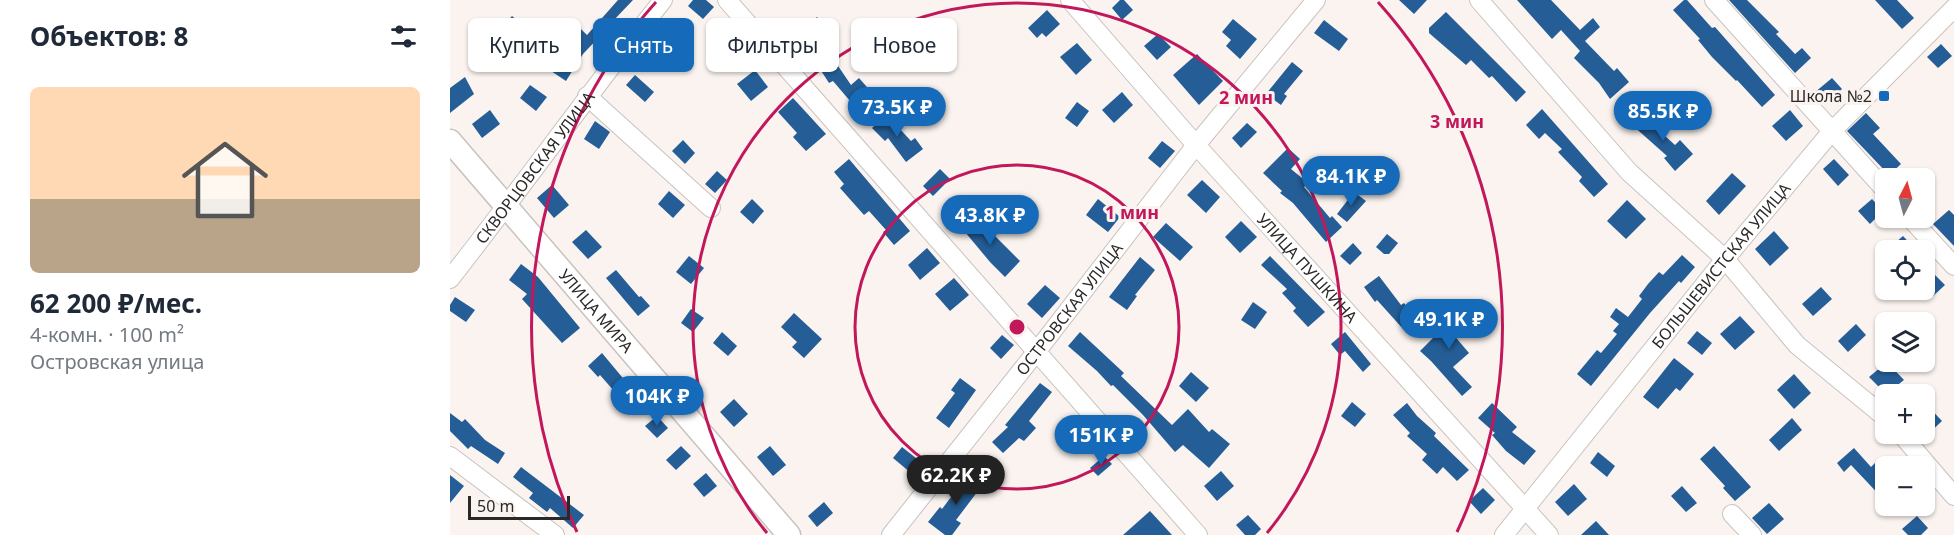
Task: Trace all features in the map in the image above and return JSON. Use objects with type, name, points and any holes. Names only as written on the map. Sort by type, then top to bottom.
[{"type":"main road","name":"УЛИЦА МИРА","points":[[450,141],[789,535]]},
{"type":"street","name":"СКВОРЦОВСКАЯ УЛИЦА","points":[[450,279],[507,206],[587,96],[663,0]]},
{"type":"street","points":[[727,0],[1198,535]]},
{"type":"street","name":"УЛИЦА ПУШКИНА","points":[[1070,0],[1196,145],[1549,535]]},
{"type":"street","name":"ОСТРОВСКАЯ УЛИЦА","points":[[891,535],[1196,145],[1316,0]]},
{"type":"street","points":[[1479,0],[1629,172],[1725,259],[1797,345],[1875,409]]},
{"type":"street","points":[[1714,0],[1875,179]]},
{"type":"street","name":"БОЛЬШЕВИСТСКАЯ УЛИЦА","points":[[1504,535],[1725,259],[1832,131],[1950,9]]},
{"type":"street","points":[[587,96],[711,208]]},
{"type":"street","points":[[1919,228],[1954,266]]},
{"type":"street","points":[[1910,444],[1954,496]]},
{"type":"street","points":[[450,456],[555,535]]},
{"type":"street","points":[[1732,514],[1752,535]]},
{"type":"building","points":[[618,0],[633,0],[616,18],[602,18]]},
{"type":"building","points":[[693,0],[706,0],[714,7],[703,19],[688,6]]},
{"type":"building","points":[[1120,0],[1124,0],[1133,10],[1122,20],[1112,8]]},
{"type":"building","points":[[1399,0],[1427,0],[1414,14]]},
{"type":"building","points":[[1517,0],[1551,0],[1580,30],[1593,18],[1600,27],[1585,41],[1614,71],[1617,68],[1629,82],[1610,99],[1599,83],[1574,58],[1580,51],[1561,30],[1552,39]]},
{"type":"building","points":[[1687,0],[1712,28],[1715,27],[1775,95],[1762,107],[1712,57],[1698,40],[1700,39],[1673,10]]},
{"type":"building","points":[[1729,0],[1747,0],[1779,32],[1776,34],[1795,54],[1802,48],[1811,58],[1795,73]]},
{"type":"building","points":[[1875,0],[1897,0],[1914,18],[1902,29]]},
{"type":"building","points":[[1047,10],[1060,24],[1046,37],[1042,33],[1037,38],[1028,28]]},
{"type":"building","points":[[1446,12],[1526,92],[1516,102],[1492,76],[1489,78],[1471,60],[1466,65],[1429,33],[1429,28]]},
{"type":"building","points":[[1233,19],[1257,39],[1240,59],[1226,46],[1231,40],[1222,32]]},
{"type":"building","points":[[1324,20],[1348,39],[1339,51],[1314,33]]},
{"type":"building","points":[[593,28],[593,43],[581,57],[581,29],[587,35]]},
{"type":"building","points":[[1158,34],[1171,47],[1157,60],[1144,46]]},
{"type":"building","points":[[1077,43],[1092,60],[1076,75],[1060,57]]},
{"type":"building","points":[[1941,44],[1952,56],[1938,68],[1927,57]]},
{"type":"building","points":[[1197,54],[1223,81],[1199,105],[1173,75]]},
{"type":"building","points":[[1292,62],[1303,71],[1284,94],[1287,96],[1281,105],[1266,94]]},
{"type":"building","points":[[839,67],[851,85],[859,78],[873,94],[856,108],[833,81],[829,83],[822,72],[839,72]]},
{"type":"building","points":[[552,72],[572,72],[566,81]]},
{"type":"building","points":[[752,72],[757,72],[768,87],[751,101],[737,84]]},
{"type":"building","points":[[635,75],[654,92],[645,102],[626,85]]},
{"type":"building","points":[[465,77],[474,94],[450,113],[450,88]]},
{"type":"building","points":[[1832,78],[1842,89],[1825,105],[1814,93]]},
{"type":"building","points":[[530,85],[547,97],[536,111],[520,98]]},
{"type":"building","points":[[1122,92],[1133,105],[1114,123],[1102,110]]},
{"type":"building","points":[[793,98],[826,134],[806,151],[793,137],[797,133],[778,112]]},
{"type":"building","points":[[1077,102],[1089,111],[1077,127],[1065,118]]},
{"type":"building","points":[[1542,109],[1608,184],[1594,197],[1579,181],[1582,177],[1558,152],[1562,149],[1545,133],[1539,139],[1526,125]]},
{"type":"building","points":[[490,110],[500,124],[482,138],[472,124]]},
{"type":"building","points":[[1790,110],[1803,126],[1786,141],[1772,126]]},
{"type":"building","points":[[1646,111],[1657,123],[1654,126],[1675,145],[1680,140],[1693,154],[1675,171],[1664,158],[1667,156],[1631,124]]},
{"type":"building","points":[[1866,113],[1880,128],[1873,134],[1901,164],[1897,168],[1882,168],[1847,131]]},
{"type":"building","points":[[886,114],[911,141],[915,138],[923,149],[906,162],[888,138],[885,141],[872,128]]},
{"type":"building","points":[[595,121],[610,132],[599,149],[584,139]]},
{"type":"building","points":[[1247,123],[1257,132],[1241,148],[1232,138]]},
{"type":"building","points":[[683,140],[695,153],[685,164],[672,151]]},
{"type":"building","points":[[1162,141],[1175,151],[1160,168],[1148,158]]},
{"type":"building","points":[[1288,148],[1300,159],[1291,169],[1308,183],[1304,187],[1330,218],[1332,216],[1342,227],[1326,242],[1293,203],[1280,193],[1282,191],[1263,173]]},
{"type":"building","points":[[849,159],[910,231],[894,245],[883,232],[886,230],[869,211],[864,215],[840,188],[844,184],[834,172]]},
{"type":"building","points":[[1834,159],[1849,175],[1838,186],[1823,169]]},
{"type":"building","points":[[940,169],[950,179],[933,196],[923,186]]},
{"type":"building","points":[[717,171],[727,180],[715,193],[705,184]]},
{"type":"building","points":[[1732,173],[1746,186],[1719,215],[1706,201]]},
{"type":"building","points":[[1202,180],[1220,197],[1206,213],[1187,195]]},
{"type":"building","points":[[552,185],[569,205],[554,218],[537,198]]},
{"type":"building","points":[[669,191],[685,205],[673,218],[658,204]]},
{"type":"building","points":[[1354,192],[1366,201],[1347,222],[1337,214]]},
{"type":"building","points":[[752,199],[764,211],[753,224],[740,212]]},
{"type":"building","points":[[1098,199],[1120,217],[1108,232],[1086,215]]},
{"type":"building","points":[[1872,199],[1875,202],[1875,219],[1870,224],[1858,211]]},
{"type":"building","points":[[1627,200],[1646,219],[1626,239],[1607,221]]},
{"type":"building","points":[[1949,210],[1954,215],[1954,246],[1935,226],[1935,222]]},
{"type":"building","points":[[976,214],[1020,261],[1005,277],[960,226]]},
{"type":"building","points":[[1241,221],[1257,237],[1240,253],[1225,237]]},
{"type":"building","points":[[1166,223],[1193,247],[1180,261],[1153,237]]},
{"type":"building","points":[[586,230],[602,247],[588,259],[572,242]]},
{"type":"building","points":[[1774,231],[1789,248],[1770,266],[1755,249]]},
{"type":"building","points":[[1387,234],[1398,243],[1389,254],[1384,254],[1376,247]]},
{"type":"building","points":[[1353,243],[1362,253],[1350,265],[1340,256]]},
{"type":"building","points":[[927,248],[940,263],[920,280],[908,265]]},
{"type":"building","points":[[1682,255],[1695,267],[1650,313],[1591,386],[1577,374],[1597,350],[1601,353],[1617,334],[1613,331],[1619,324],[1610,317],[1616,308],[1628,317],[1642,299],[1639,296],[1648,284],[1659,272],[1663,275]]},
{"type":"building","points":[[689,256],[704,268],[691,284],[676,272]]},
{"type":"building","points":[[1270,256],[1325,312],[1308,327],[1293,311],[1296,308],[1282,293],[1287,289],[1261,265]]},
{"type":"building","points":[[1140,257],[1155,270],[1135,295],[1137,296],[1127,310],[1109,297]]},
{"type":"building","points":[[521,264],[538,277],[580,328],[562,343],[522,299],[527,294],[509,280]]},
{"type":"building","points":[[616,270],[639,297],[641,296],[650,306],[638,316],[606,278]]},
{"type":"building","points":[[1935,275],[1945,285],[1935,294]]},
{"type":"building","points":[[1379,276],[1401,305],[1404,303],[1417,318],[1404,330],[1377,300],[1375,302],[1364,287]]},
{"type":"building","points":[[954,278],[969,295],[950,311],[935,294]]},
{"type":"building","points":[[1045,285],[1060,298],[1042,318],[1027,304]]},
{"type":"building","points":[[1821,287],[1832,299],[1813,316],[1802,304]]},
{"type":"building","points":[[455,297],[475,310],[466,322],[450,311],[450,305]]},
{"type":"building","points":[[1253,302],[1267,312],[1255,329],[1241,320]]},
{"type":"building","points":[[1466,306],[1472,312],[1452,333],[1469,353],[1453,367],[1472,387],[1462,396],[1420,351],[1445,326],[1439,320],[1447,311],[1454,317]]},
{"type":"building","points":[[691,309],[704,318],[693,332],[681,323]]},
{"type":"building","points":[[794,313],[822,339],[804,358],[792,347],[797,342],[781,327]]},
{"type":"building","points":[[1740,316],[1755,332],[1735,350],[1720,334]]},
{"type":"building","points":[[1856,324],[1866,335],[1848,352],[1838,341]]},
{"type":"building","points":[[1697,331],[1712,343],[1702,355],[1687,343]]},
{"type":"building","points":[[722,332],[737,346],[728,356],[713,343]]},
{"type":"building","points":[[1080,332],[1124,373],[1121,376],[1172,425],[1188,409],[1209,432],[1212,429],[1230,444],[1209,468],[1183,445],[1175,452],[1113,385],[1111,386],[1068,346]]},
{"type":"building","points":[[1345,332],[1371,364],[1363,372],[1345,351],[1340,355],[1331,344]]},
{"type":"building","points":[[1002,335],[1014,345],[1001,359],[990,348]]},
{"type":"building","points":[[602,353],[632,389],[621,399],[600,375],[598,377],[588,366]]},
{"type":"building","points":[[1674,358],[1694,374],[1680,391],[1676,388],[1658,409],[1643,397]]},
{"type":"building","points":[[1191,372],[1209,388],[1196,402],[1179,386]]},
{"type":"building","points":[[1875,372],[1896,372],[1904,380],[1899,384],[1876,384],[1869,377]]},
{"type":"building","points":[[1794,374],[1811,393],[1794,409],[1777,390]]},
{"type":"building","points":[[960,378],[976,390],[949,428],[936,418],[955,393],[951,390]]},
{"type":"building","points":[[1040,383],[1052,392],[1029,421],[1036,428],[1024,441],[1019,438],[1003,453],[992,442],[1008,427],[1005,425]]},
{"type":"building","points":[[734,399],[748,414],[734,427],[720,412]]},
{"type":"building","points":[[1352,402],[1366,414],[1355,427],[1341,416]]},
{"type":"building","points":[[1407,403],[1417,416],[1436,433],[1434,436],[1469,470],[1457,481],[1443,467],[1437,474],[1422,460],[1427,454],[1407,436],[1410,433],[1393,415]]},
{"type":"building","points":[[1492,403],[1517,427],[1512,432],[1536,451],[1524,465],[1506,451],[1492,435],[1495,433],[1478,418]]},
{"type":"building","points":[[450,413],[462,422],[465,419],[485,440],[505,453],[498,464],[471,446],[468,449],[450,431]]},
{"type":"building","points":[[1935,414],[1942,421],[1935,428]]},
{"type":"building","points":[[657,416],[668,428],[657,438],[645,426]]},
{"type":"building","points":[[1792,418],[1802,430],[1779,451],[1769,440]]},
{"type":"building","points":[[681,446],[691,456],[676,470],[666,460]]},
{"type":"building","points":[[770,446],[786,465],[773,476],[757,457]]},
{"type":"building","points":[[1714,446],[1751,487],[1735,501],[1723,488],[1725,486],[1700,459]]},
{"type":"building","points":[[902,447],[921,462],[911,473],[893,458]]},
{"type":"building","points":[[1854,448],[1871,467],[1875,463],[1875,490],[1851,465],[1844,472],[1837,463]]},
{"type":"building","points":[[1598,452],[1615,466],[1607,477],[1590,463]]},
{"type":"building","points":[[1104,456],[1112,464],[1098,476],[1090,468]]},
{"type":"building","points":[[521,467],[584,515],[573,528],[550,508],[547,512],[529,498],[533,493],[513,477]]},
{"type":"building","points":[[1221,471],[1234,486],[1217,501],[1204,486]]},
{"type":"building","points":[[970,472],[984,483],[956,520],[961,523],[952,535],[945,535],[928,522],[940,507],[942,509]]},
{"type":"building","points":[[706,473],[717,486],[704,497],[693,484]]},
{"type":"building","points":[[450,475],[464,486],[450,503]]},
{"type":"building","points":[[1574,484],[1587,499],[1568,516],[1555,502]]},
{"type":"building","points":[[1682,486],[1697,503],[1686,512],[1671,496]]},
{"type":"building","points":[[1483,488],[1495,500],[1481,514],[1469,501]]},
{"type":"building","points":[[824,502],[833,513],[817,527],[808,516]]},
{"type":"building","points":[[1769,503],[1784,519],[1767,534],[1752,518]]},
{"type":"building","points":[[1150,511],[1172,535],[1123,535]]},
{"type":"building","points":[[1248,515],[1261,529],[1255,535],[1245,535],[1236,525]]},
{"type":"building","points":[[1917,516],[1928,528],[1921,535],[1908,535],[1902,529]]},
{"type":"building","points":[[1596,521],[1609,535],[1581,535]]},
{"type":"place","name":"Школа №2","points":[[1884,96]]}]
